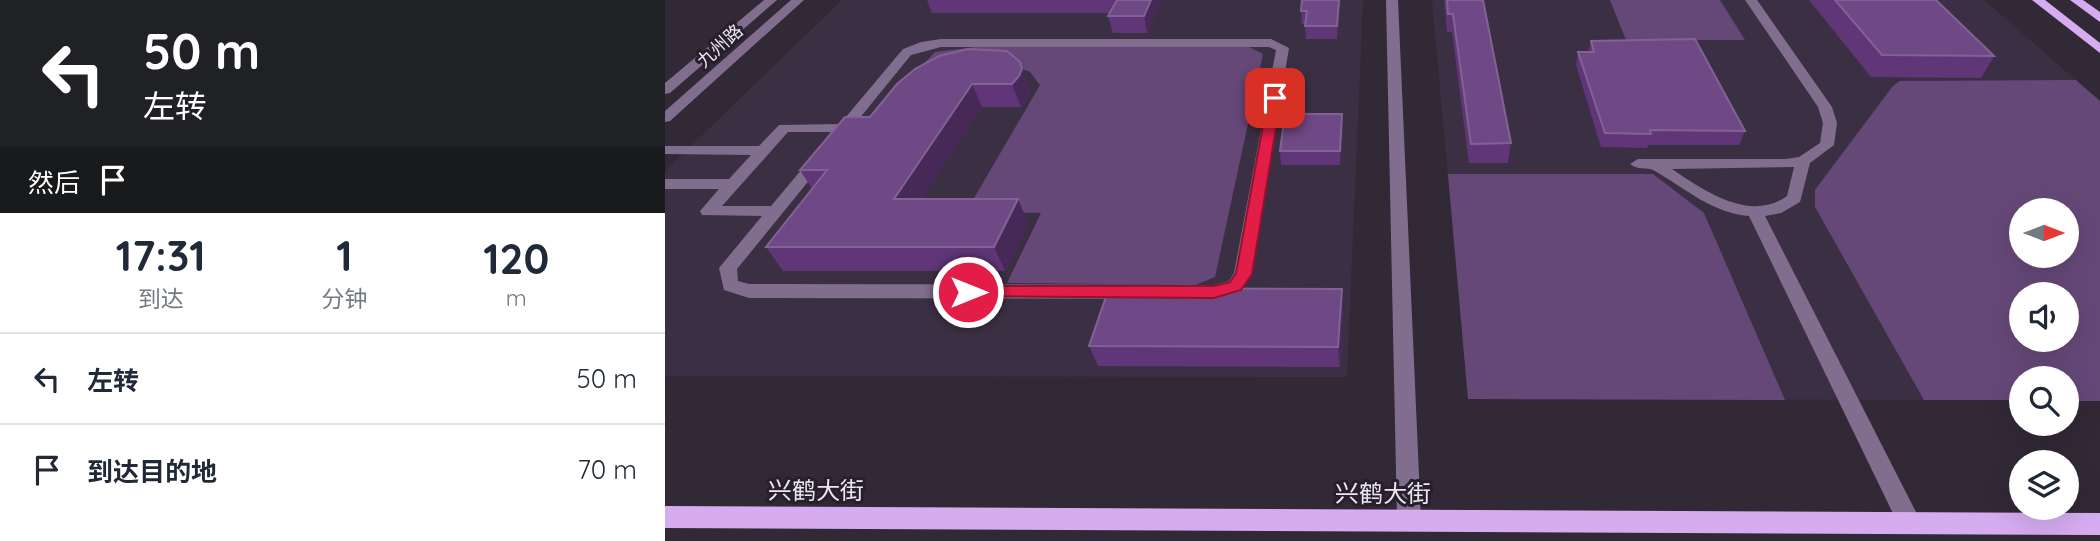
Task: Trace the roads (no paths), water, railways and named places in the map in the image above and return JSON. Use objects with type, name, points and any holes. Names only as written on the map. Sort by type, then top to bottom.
[{"type":"main road","points":[[2038,0],[2100,49]]},
{"type":"main road","points":[[2076,0],[2100,18]]},
{"type":"main road","name":"兴鹤大街","points":[[665,517],[2100,524]]},
{"type":"street","name":"九州路","points":[[665,90],[771,0]]},
{"type":"street","name":"九州路","points":[[665,118],[798,0]]},
{"type":"street","points":[[1392,0],[1409,520]]},
{"type":"street","points":[[1638,164],[1786,163],[1803,161],[1827,145],[1831,123],[1825,107],[1751,0]]},
{"type":"street","points":[[1272,43],[1283,48],[1244,274],[1235,286],[1214,292],[1132,292],[749,291],[730,285],[728,268],[776,211],[907,52],[925,45],[1272,43]]},
{"type":"street","points":[[776,211],[708,211],[784,128],[844,128]]},
{"type":"street","points":[[665,150],[764,150]]},
{"type":"street","points":[[1656,164],[1709,199],[1755,212],[1766,212],[1794,199],[1803,161]]},
{"type":"street","points":[[665,184],[732,184]]},
{"type":"street","points":[[1755,212],[1909,523]]}]
